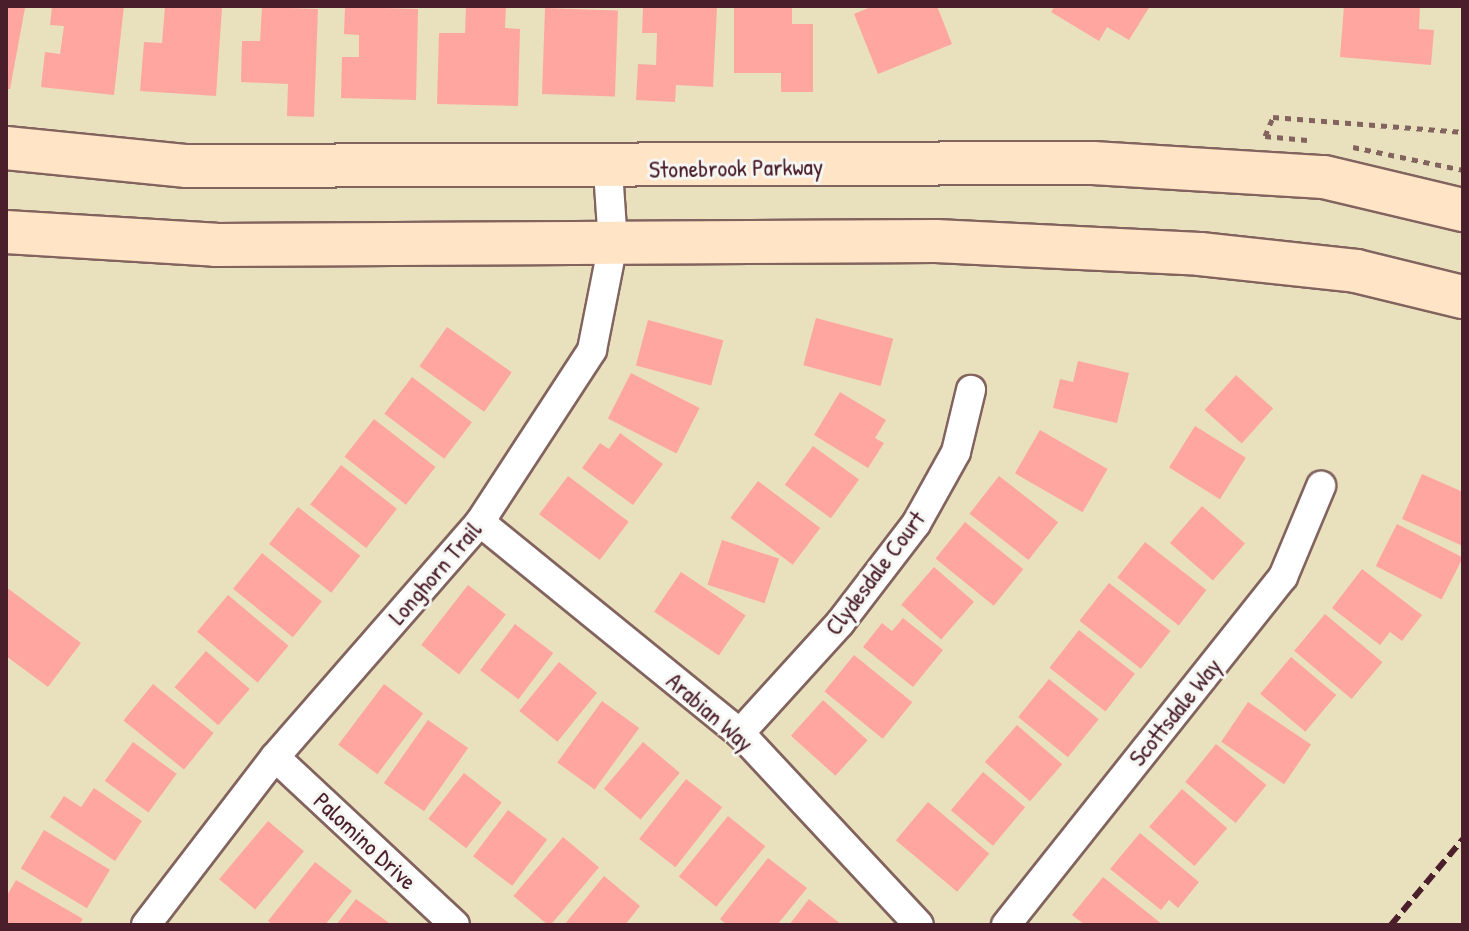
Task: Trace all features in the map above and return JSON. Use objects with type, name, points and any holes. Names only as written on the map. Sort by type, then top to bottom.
[{"type":"main road","name":"Stonebrook Parkway","points":[[6,148],[187,166],[608,170],[1093,163],[1324,177],[1463,210]]},
{"type":"main road","points":[[6,232],[216,245],[936,241],[1200,254],[1356,271],[1463,297]]},
{"type":"street","name":"Longhorn Trail","points":[[146,925],[275,757],[480,522],[592,350],[613,244],[608,170]]},
{"type":"street","name":"Clydesdale Court","points":[[740,733],[840,623],[916,524],[956,452],[971,390]]},
{"type":"street","name":"Scottsdale Way","points":[[1006,925],[1283,577],[1321,486]]},
{"type":"street","name":"Arabian Way","points":[[480,522],[740,733],[919,925]]},
{"type":"street","name":"Palomino Drive","points":[[275,757],[455,925]]},
{"type":"path","points":[[1265,136],[1273,117],[1463,132]]},
{"type":"building","points":[[6,6],[25,8],[10,89],[6,89]]},
{"type":"building","points":[[52,6],[124,6],[114,95],[41,87],[45,52],[60,54],[64,26],[50,25]]},
{"type":"building","points":[[165,6],[222,8],[216,96],[140,91],[144,42],[162,43]]},
{"type":"building","points":[[466,6],[506,6],[505,28],[520,29],[518,106],[437,104],[439,33],[465,33]]},
{"type":"building","points":[[643,6],[717,7],[713,87],[676,85],[675,102],[636,100],[638,64],[656,65],[657,33],[642,33]]},
{"type":"building","points":[[734,6],[792,6],[792,24],[813,24],[813,92],[781,92],[781,73],[734,73]]},
{"type":"building","points":[[873,6],[937,6],[952,44],[878,74],[854,14]]},
{"type":"building","points":[[1055,6],[1150,6],[1129,40],[1107,27],[1099,41],[1051,12]]},
{"type":"building","points":[[1344,6],[1420,6],[1419,29],[1434,30],[1431,65],[1340,57]]},
{"type":"building","points":[[262,7],[318,9],[314,117],[287,116],[288,84],[241,82],[242,41],[260,41]]},
{"type":"building","points":[[345,7],[418,9],[416,100],[341,98],[342,57],[359,57],[359,35],[344,34]]},
{"type":"building","points":[[545,8],[618,11],[615,96],[542,94]]},
{"type":"building","points":[[816,318],[893,339],[881,386],[803,365]]},
{"type":"building","points":[[648,320],[723,340],[711,386],[636,365]]},
{"type":"building","points":[[447,327],[512,372],[484,412],[419,366]]},
{"type":"building","points":[[1078,361],[1129,373],[1117,423],[1053,408],[1060,379],[1073,382]]},
{"type":"building","points":[[631,373],[700,408],[676,453],[608,418]]},
{"type":"building","points":[[1236,375],[1273,408],[1242,443],[1205,410]]},
{"type":"building","points":[[412,377],[472,422],[444,459],[384,414]]},
{"type":"building","points":[[840,392],[886,420],[875,438],[884,443],[868,468],[814,435]]},
{"type":"building","points":[[374,419],[435,467],[406,505],[344,457]]},
{"type":"building","points":[[1195,426],[1246,458],[1220,499],[1169,468]]},
{"type":"building","points":[[1040,430],[1108,469],[1083,512],[1015,473]]},
{"type":"building","points":[[620,433],[663,464],[633,505],[582,468],[600,443],[609,449]]},
{"type":"building","points":[[813,446],[859,480],[831,518],[785,485]]},
{"type":"building","points":[[341,465],[397,509],[366,548],[310,504]]},
{"type":"building","points":[[1422,474],[1463,492],[1463,546],[1402,519]]},
{"type":"building","points":[[568,476],[629,522],[600,560],[539,514]]},
{"type":"building","points":[[999,476],[1058,522],[1029,560],[969,514]]},
{"type":"building","points":[[758,481],[820,528],[793,565],[730,518]]},
{"type":"building","points":[[1202,506],[1245,543],[1213,580],[1170,543]]},
{"type":"building","points":[[298,507],[360,556],[331,593],[269,544]]},
{"type":"building","points":[[965,522],[1023,569],[994,606],[935,559]]},
{"type":"building","points":[[1397,524],[1463,558],[1442,599],[1376,566]]},
{"type":"building","points":[[722,540],[779,559],[765,603],[707,585]]},
{"type":"building","points":[[1145,542],[1206,590],[1179,625],[1117,577]]},
{"type":"building","points":[[262,553],[322,601],[293,637],[233,589]]},
{"type":"building","points":[[934,567],[974,602],[941,640],[901,605]]},
{"type":"building","points":[[1362,569],[1422,615],[1402,641],[1390,632],[1380,645],[1332,608]]},
{"type":"building","points":[[681,572],[746,616],[719,655],[654,612]]},
{"type":"building","points":[[1109,583],[1170,631],[1141,669],[1079,621]]},
{"type":"building","points":[[468,585],[506,615],[459,674],[421,645]]},
{"type":"building","points":[[6,587],[81,643],[48,687],[6,656]]},
{"type":"building","points":[[228,595],[289,646],[258,683],[197,632]]},
{"type":"building","points":[[1325,614],[1382,662],[1352,699],[1294,651]]},
{"type":"building","points":[[903,618],[943,650],[913,687],[863,647],[882,623],[892,631]]},
{"type":"building","points":[[515,624],[553,653],[518,699],[480,670]]},
{"type":"building","points":[[1079,630],[1135,674],[1105,712],[1049,668]]},
{"type":"building","points":[[206,651],[250,689],[218,725],[175,687]]},
{"type":"building","points":[[854,655],[912,702],[883,739],[824,692]]},
{"type":"building","points":[[1291,657],[1336,695],[1305,732],[1260,694]]},
{"type":"building","points":[[559,662],[597,693],[557,742],[519,711]]},
{"type":"building","points":[[1049,679],[1099,719],[1068,757],[1018,717]]},
{"type":"building","points":[[153,684],[214,733],[184,770],[123,721]]},
{"type":"building","points":[[384,684],[423,713],[377,774],[338,745]]},
{"type":"building","points":[[823,700],[868,740],[835,776],[791,736]]},
{"type":"building","points":[[602,701],[639,728],[595,790],[557,762]]},
{"type":"building","points":[[1248,702],[1311,744],[1284,784],[1221,742]]},
{"type":"building","points":[[428,720],[468,748],[424,811],[384,783]]},
{"type":"building","points":[[1017,725],[1062,764],[1030,801],[985,762]]},
{"type":"building","points":[[133,742],[177,774],[148,813],[105,781]]},
{"type":"building","points":[[643,742],[680,773],[641,820],[604,789]]},
{"type":"building","points":[[1216,744],[1267,785],[1236,823],[1185,782]]},
{"type":"building","points":[[983,772],[1025,807],[993,846],[951,810]]},
{"type":"building","points":[[464,773],[502,803],[466,848],[428,819]]},
{"type":"building","points":[[686,779],[722,807],[675,867],[639,839]]},
{"type":"building","points":[[94,788],[142,821],[115,861],[50,817],[64,796],[81,807]]},
{"type":"building","points":[[1182,789],[1227,828],[1194,866],[1149,827]]},
{"type":"building","points":[[928,802],[989,853],[957,892],[896,840]]},
{"type":"building","points":[[508,810],[547,839],[512,886],[473,856]]},
{"type":"building","points":[[728,816],[765,846],[716,907],[679,877]]},
{"type":"building","points":[[268,821],[304,851],[255,909],[219,879]]},
{"type":"building","points":[[44,830],[110,870],[87,908],[21,869]]},
{"type":"building","points":[[1140,833],[1199,882],[1178,908],[1169,900],[1161,910],[1110,869]]},
{"type":"building","points":[[563,837],[599,867],[551,925],[514,896]]},
{"type":"building","points":[[768,858],[807,888],[777,925],[727,925],[720,919]]},
{"type":"building","points":[[315,862],[352,891],[325,925],[273,925],[268,921]]},
{"type":"building","points":[[604,876],[640,906],[625,925],[564,925]]},
{"type":"building","points":[[1103,877],[1163,925],[1085,925],[1072,915]]},
{"type":"building","points":[[16,880],[83,919],[79,925],[6,925],[6,897]]},
{"type":"building","points":[[356,899],[392,925],[336,925]]},
{"type":"building","points":[[809,899],[842,925],[789,925]]},
{"type":"railway","points":[[1391,925],[1463,839]]}]
